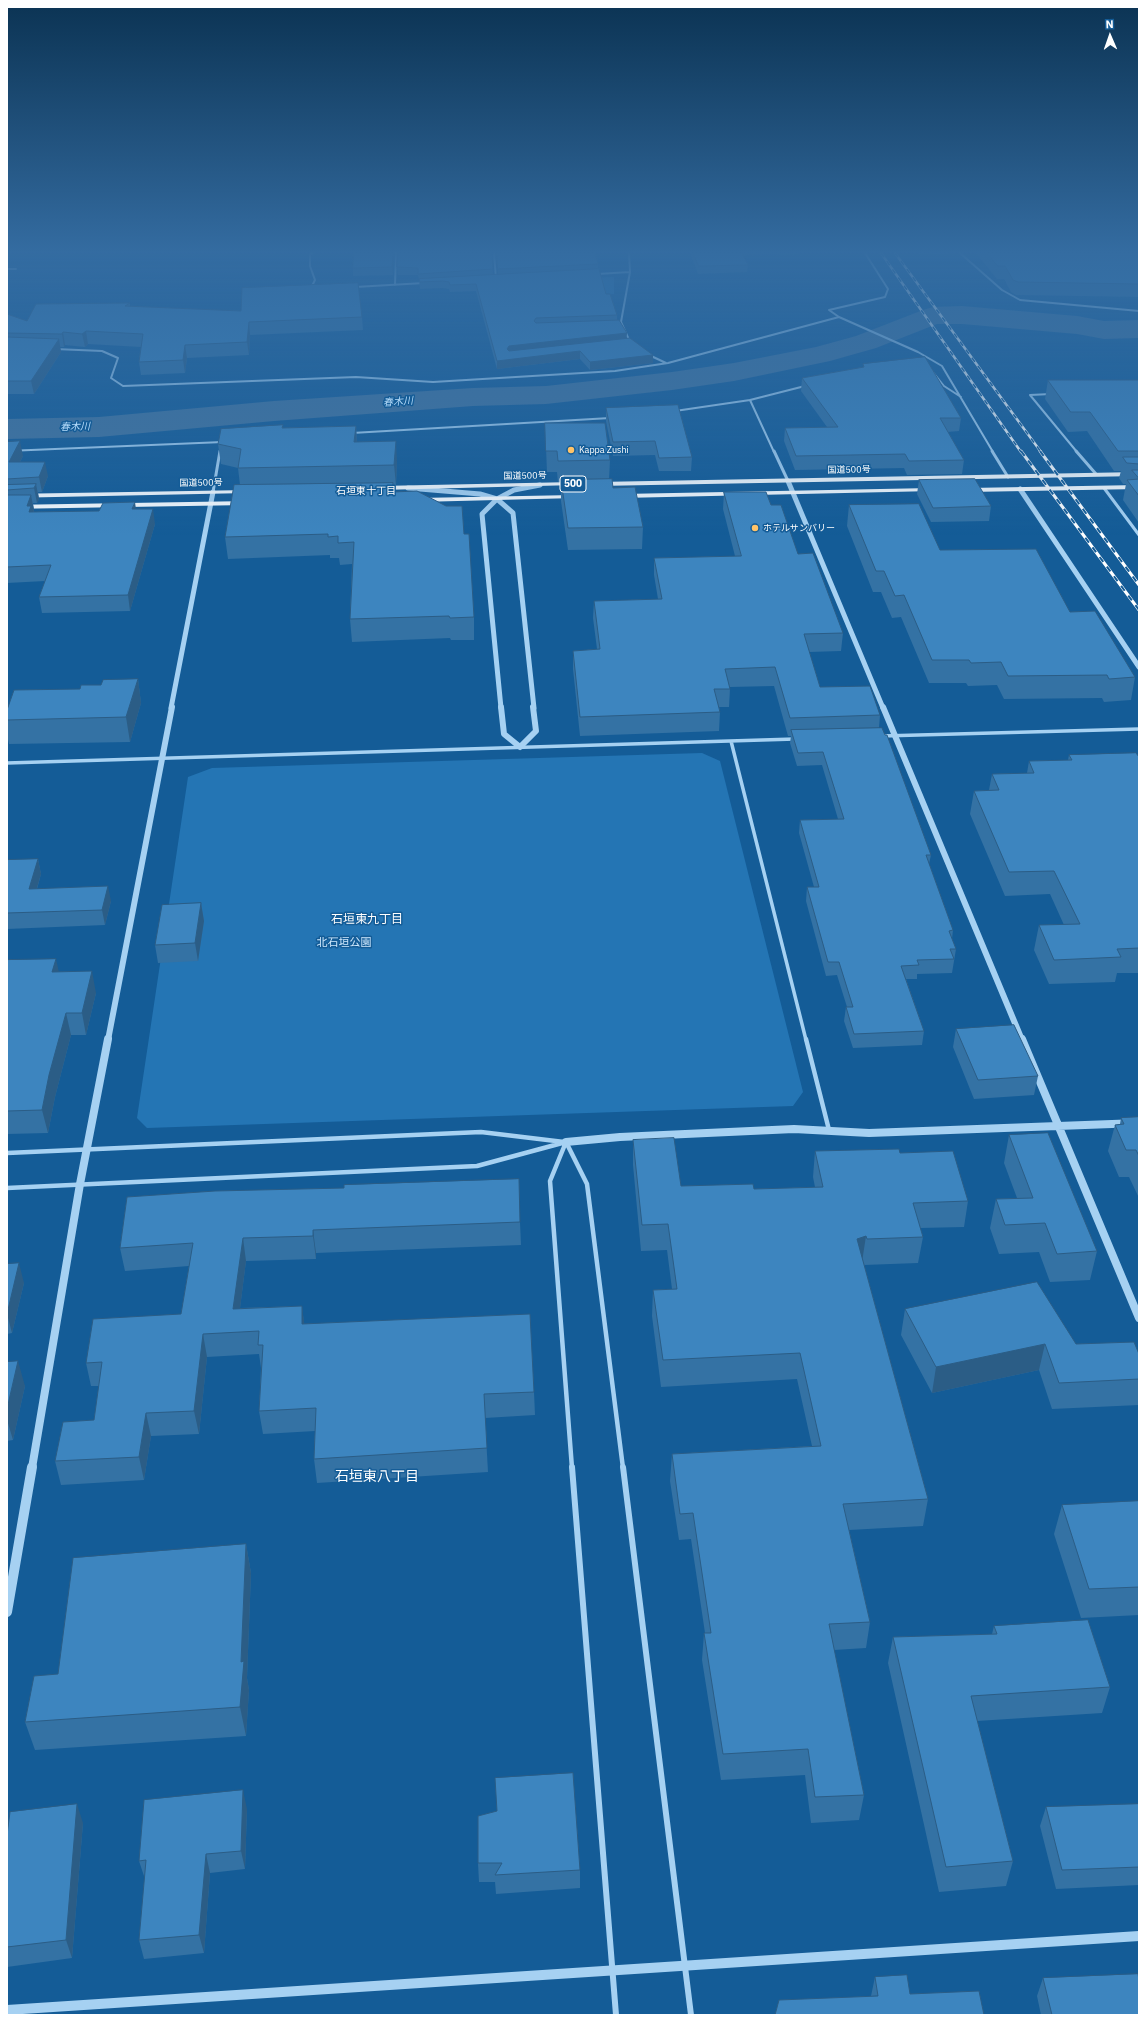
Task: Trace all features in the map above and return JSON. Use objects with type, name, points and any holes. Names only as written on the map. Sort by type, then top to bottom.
[{"type":"highway","name":"国道500号","points":[[586,484],[1139,474]]},
{"type":"highway","name":"国道500号","points":[[372,489],[578,484]]},
{"type":"highway","points":[[956,490],[1139,487]]},
{"type":"highway","name":"国道500号","points":[[613,496],[941,490]]},
{"type":"highway","name":"国道500号","points":[[7,496],[252,491]]},
{"type":"highway","name":"国道500号","points":[[408,500],[582,497]]},
{"type":"highway","name":"国道500号","points":[[7,507],[258,502]]},
{"type":"street","points":[[48,349],[102,351],[118,358],[111,378],[123,386],[356,377],[433,382],[590,373],[668,363],[734,347]]},
{"type":"street","points":[[907,347],[942,366],[1008,476]]},
{"type":"street","points":[[643,351],[668,363]]},
{"type":"street","points":[[927,368],[934,373],[944,386],[961,397]]},
{"type":"street","points":[[673,412],[750,400],[810,385]]},
{"type":"street","points":[[1054,394],[1030,394],[1096,474]]},
{"type":"street","points":[[750,400],[788,481],[1139,1318]]},
{"type":"street","points":[[346,433],[615,417]]},
{"type":"street","points":[[7,1612],[80,1184],[222,442]]},
{"type":"street","points":[[7,451],[230,442]]},
{"type":"street","points":[[520,747],[504,734],[482,514],[496,498],[517,489],[540,485]]},
{"type":"street","points":[[404,488],[480,494],[496,498],[513,513],[536,732],[520,747]]},
{"type":"street","points":[[1104,488],[1139,535]]},
{"type":"street","points":[[1020,489],[1139,667]]},
{"type":"street","points":[[879,736],[1139,728]]},
{"type":"street","points":[[7,763],[801,739]]},
{"type":"street","points":[[731,741],[829,1130]]},
{"type":"street","points":[[7,1188],[477,1166],[566,1142],[620,1137],[778,1130],[829,1130],[869,1133],[1139,1123]]},
{"type":"street","points":[[7,1153],[481,1132],[566,1142]]},
{"type":"street","points":[[566,1142],[587,1184],[592,1215],[691,2015]]},
{"type":"street","points":[[566,1142],[550,1181],[553,1239],[611,1971],[616,2015]]},
{"type":"street","points":[[7,2010],[1139,1936]]},
{"type":"green space","name":"北石垣公園","points":[[702,753],[720,761],[803,1092],[793,1106],[147,1128],[137,1118],[188,777],[212,768]]},
{"type":"building","points":[[7,347],[53,347],[31,381],[7,381]]},
{"type":"building","points":[[141,347],[185,347],[183,360],[139,362]]},
{"type":"building","points":[[493,347],[508,347],[507,349],[509,351],[543,347],[643,347],[653,355],[590,362],[580,351],[497,361]]},
{"type":"building","points":[[925,357],[961,418],[940,418],[964,460],[909,461],[905,454],[796,456],[785,428],[838,427],[802,378],[864,367],[863,364]]},
{"type":"building","points":[[1048,380],[1139,380],[1139,451],[1118,451],[1090,412],[1071,412]]},
{"type":"building","points":[[678,405],[692,457],[659,458],[655,441],[613,442],[606,408]]},
{"type":"building","points":[[545,423],[605,423],[610,460],[558,461],[557,451],[546,451]]},
{"type":"building","points":[[283,425],[282,428],[356,426],[354,442],[396,441],[394,465],[238,468],[241,449],[218,444],[221,429]]},
{"type":"building","points":[[20,441],[9,462],[45,462],[39,477],[7,479],[7,442]]},
{"type":"building","points":[[1123,457],[1139,457],[1139,464],[1127,463]]},
{"type":"building","points":[[1132,470],[1139,470],[1139,479]]},
{"type":"building","points":[[612,479],[613,488],[635,487],[643,527],[568,528],[561,480]]},
{"type":"building","points":[[975,479],[991,506],[933,508],[919,480]]},
{"type":"building","points":[[1139,479],[1139,496],[1127,480]]},
{"type":"building","points":[[393,483],[392,492],[417,491],[446,506],[462,506],[464,534],[469,534],[474,617],[450,618],[449,616],[350,619],[354,542],[338,543],[338,536],[328,537],[328,534],[225,537],[234,485]]},
{"type":"building","points":[[36,484],[34,488],[7,490],[7,485]]},
{"type":"building","points":[[724,492],[766,492],[771,505],[781,505],[798,554],[813,553],[843,633],[804,634],[820,687],[870,686],[880,715],[790,718],[775,667],[725,669],[730,689],[714,689],[720,712],[580,717],[573,651],[600,649],[594,601],[662,599],[654,558],[741,556]]},
{"type":"building","points":[[7,495],[31,495],[27,506],[31,506],[29,512],[99,511],[103,503],[135,502],[132,509],[153,509],[128,595],[39,597],[51,565],[7,567]]},
{"type":"building","points":[[919,504],[940,550],[1036,549],[1070,612],[1095,611],[1135,677],[1109,679],[1107,675],[1008,676],[1001,662],[971,663],[969,660],[932,660],[904,595],[895,596],[884,571],[876,571],[849,505]]},
{"type":"building","points":[[138,679],[126,717],[7,720],[7,710],[14,690],[80,689],[81,685],[101,685],[103,680]]},
{"type":"building","points":[[882,728],[885,735],[887,735],[931,855],[926,855],[953,930],[949,931],[956,949],[950,949],[954,959],[917,960],[919,965],[901,966],[924,1031],[854,1034],[846,1007],[853,1007],[839,962],[828,962],[807,887],[819,887],[800,820],[844,819],[823,752],[798,753],[791,730]]},
{"type":"building","points":[[1136,753],[1139,757],[1139,948],[1117,949],[1121,957],[1054,960],[1039,925],[1080,924],[1054,871],[1009,872],[974,791],[999,790],[992,774],[1034,773],[1029,761],[1072,760],[1069,755]]},
{"type":"building","points":[[38,859],[29,889],[108,886],[102,910],[7,913],[7,860]]},
{"type":"building","points":[[201,903],[195,943],[155,945],[162,905]]},
{"type":"building","points":[[56,959],[52,972],[92,971],[82,1013],[66,1013],[49,1075],[42,1110],[7,1111],[7,960]]},
{"type":"building","points":[[1014,1025],[1038,1076],[978,1080],[956,1029]]},
{"type":"building","points":[[1139,1117],[1139,1156],[1136,1150],[1126,1150],[1115,1125],[1124,1124],[1121,1118]]},
{"type":"building","points":[[1048,1133],[1097,1251],[1057,1254],[1045,1223],[1005,1225],[996,1199],[1033,1198],[1009,1135]]},
{"type":"building","points":[[674,1138],[681,1186],[753,1184],[754,1189],[823,1187],[815,1151],[899,1149],[900,1153],[953,1151],[968,1201],[913,1203],[923,1237],[867,1239],[866,1236],[857,1239],[928,1499],[843,1504],[870,1622],[829,1624],[864,1795],[815,1797],[808,1749],[723,1754],[704,1633],[711,1633],[693,1513],[680,1514],[672,1454],[821,1446],[800,1353],[663,1360],[653,1290],[677,1289],[668,1224],[642,1225],[633,1140]]},
{"type":"building","points":[[519,1179],[520,1222],[313,1230],[313,1236],[243,1238],[233,1309],[302,1306],[302,1324],[530,1314],[534,1392],[484,1394],[487,1448],[314,1459],[316,1408],[259,1411],[263,1345],[258,1345],[259,1331],[203,1334],[194,1411],[146,1413],[139,1457],[55,1461],[63,1422],[94,1420],[102,1362],[86,1363],[93,1319],[181,1314],[193,1243],[120,1248],[127,1197],[215,1191],[344,1188],[344,1185]]},
{"type":"building","points":[[19,1263],[7,1314],[7,1264]]},
{"type":"building","points":[[1037,1282],[1076,1344],[1134,1342],[1139,1354],[1139,1379],[1059,1383],[1045,1344],[936,1367],[905,1309]]},
{"type":"building","points":[[18,1361],[7,1409],[7,1362]]},
{"type":"building","points":[[1139,1501],[1139,1587],[1089,1589],[1062,1505]]},
{"type":"building","points":[[246,1544],[241,1662],[244,1661],[240,1707],[25,1722],[34,1676],[58,1674],[73,1558]]},
{"type":"building","points":[[1088,1620],[1110,1687],[971,1696],[1013,1861],[946,1867],[893,1637],[997,1634],[994,1626]]},
{"type":"building","points":[[573,1773],[580,1870],[495,1875],[502,1863],[478,1863],[478,1816],[497,1811],[495,1778]]},
{"type":"building","points":[[243,1790],[241,1851],[206,1854],[199,1935],[139,1940],[146,1860],[139,1861],[144,1800]]},
{"type":"building","points":[[77,1804],[66,1940],[7,1947],[7,1835],[10,1812]]},
{"type":"building","points":[[1139,1804],[1139,1867],[1062,1870],[1046,1807]]},
{"type":"building","points":[[1138,1974],[1139,2015],[1052,2015],[1043,1978]]},
{"type":"building","points":[[907,1975],[910,1994],[979,1991],[984,2015],[775,2015],[779,2000],[878,1996],[875,1977]]},
{"type":"waterway","name":"春木川","points":[[7,429],[99,427],[274,411],[473,397],[546,395],[672,381],[734,372],[819,355],[847,347]]},
{"type":"railway","points":[[947,347],[1021,452]]},
{"type":"railway","points":[[964,347],[1041,452]]},
{"type":"railway","points":[[1021,451],[1139,610]]},
{"type":"railway","points":[[1040,451],[1139,585]]},
{"type":"place","name":"Kappa Zushi","points":[[571,450]]},
{"type":"place","name":"ホテルサンバリー","points":[[755,528]]},
{"type":"district","name":"石垣東十丁目","points":[[366,491]]},
{"type":"district","name":"石垣東九丁目","points":[[367,920]]},
{"type":"district","name":"石垣東八丁目","points":[[377,1477]]}]
